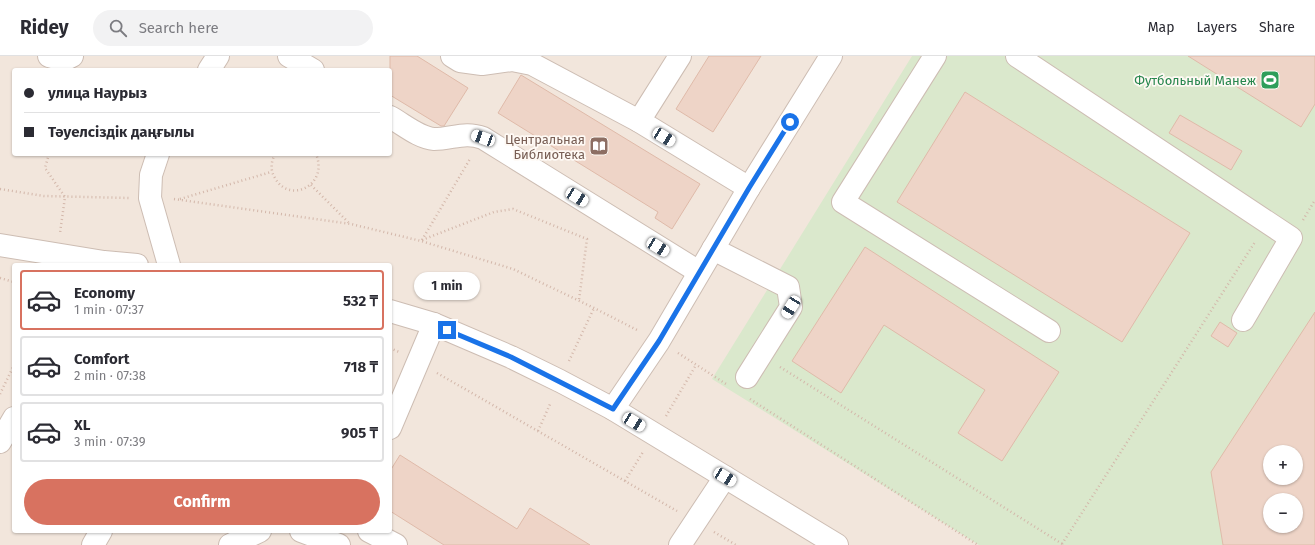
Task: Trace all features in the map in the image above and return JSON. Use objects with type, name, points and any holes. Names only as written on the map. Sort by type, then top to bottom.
[{"type":"street","points":[[49,56],[64,60],[72,56]]},
{"type":"street","points":[[210,68],[218,56]]},
{"type":"street","points":[[289,56],[310,68]]},
{"type":"street","points":[[452,56],[460,61],[482,64],[512,60],[532,64],[639,121],[749,188]]},
{"type":"street","points":[[639,121],[680,56]]},
{"type":"street","points":[[613,409],[659,341],[749,188],[832,56]]},
{"type":"street","points":[[935,56],[843,202],[1049,331]]},
{"type":"street","points":[[1017,56],[1291,238],[1243,320]]},
{"type":"street","points":[[392,118],[426,137],[434,139],[464,134],[483,138],[699,272]]},
{"type":"street","points":[[157,156],[151,175],[150,198],[168,263]]},
{"type":"street","points":[[0,245],[99,263]]},
{"type":"street","points":[[713,249],[788,287],[791,307],[761,355],[738,381]]},
{"type":"street","points":[[392,312],[434,324],[511,357],[613,409],[837,545]]},
{"type":"street","points":[[392,423],[434,324]]},
{"type":"street","points":[[0,442],[12,421]]},
{"type":"street","points":[[680,545],[725,477]]},
{"type":"street","points":[[93,545],[101,533]]},
{"type":"street","points":[[229,545],[231,533]]},
{"type":"street","points":[[229,545],[256,533]]},
{"type":"street","points":[[306,533],[339,545]]},
{"type":"street","points":[[354,545],[356,533]]},
{"type":"street","points":[[373,533],[396,545]]},
{"type":"path","points":[[421,241],[483,138]]},
{"type":"path","points":[[48,156],[45,168],[64,197]]},
{"type":"path","points":[[274,156],[272,160],[271,172],[277,183],[288,190],[300,190],[310,185],[317,176],[320,165],[317,156]]},
{"type":"path","points":[[178,199],[271,172]]},
{"type":"path","points":[[310,185],[351,224]]},
{"type":"path","points":[[0,189],[44,196],[178,199],[351,224],[421,241],[513,269],[579,300],[738,381]]},
{"type":"path","points":[[421,241],[494,212],[513,209],[587,239],[579,300]]},
{"type":"path","points":[[761,355],[1063,544],[1268,223]]},
{"type":"path","points":[[0,278],[12,281]]},
{"type":"path","points":[[392,349],[418,362],[736,545]]},
{"type":"path","points":[[0,394],[12,369]]},
{"type":"path","points":[[750,399],[978,545]]},
{"type":"shaded area","points":[[0,56],[1315,56],[1315,545],[0,545]]},
{"type":"green space","points":[[912,56],[1315,56],[1315,545],[979,545],[712,379]]},
{"type":"building","points":[[390,56],[417,56],[468,88],[444,126],[441,126],[392,96],[392,68],[390,68]]},
{"type":"building","points":[[709,56],[761,56],[713,132],[676,109]]},
{"type":"building","name":"Футбольный Манеж","points":[[1188,56],[1315,56],[1315,104],[1301,127]]},
{"type":"building","points":[[521,75],[700,184],[672,229],[655,218],[658,212],[498,113]]},
{"type":"building","points":[[965,92],[1190,233],[1122,342],[897,202]]},
{"type":"building","points":[[1180,115],[1242,151],[1231,170],[1169,133]]},
{"type":"building","points":[[865,247],[1059,372],[1002,461],[958,433],[985,390],[884,325],[841,393],[792,361]]},
{"type":"building","points":[[1315,312],[1315,545],[1223,545],[1211,472]]},
{"type":"building","points":[[1220,322],[1237,333],[1228,347],[1211,336]]},
{"type":"building","points":[[400,455],[517,529],[530,508],[590,545],[444,545],[392,512],[392,468]]},
{"type":"place","name":"Футбольный Манеж","points":[[1270,80]]},
{"type":"place","name":"Центральная Библиотека","points":[[599,146]]},
{"type":"route","points":[[447,330],[511,357],[613,409],[659,341],[749,188],[790,122]]}]
